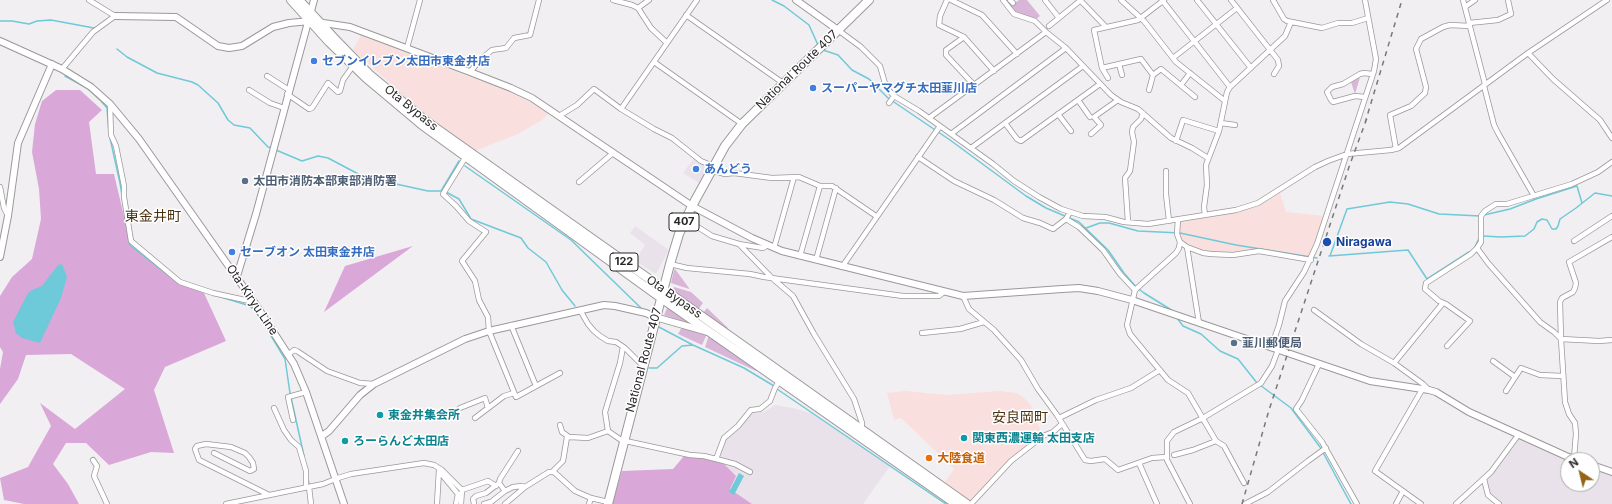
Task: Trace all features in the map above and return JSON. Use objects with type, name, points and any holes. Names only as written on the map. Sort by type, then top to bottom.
[{"type":"highway","name":"Ota Bypass","points":[[291,0],[353,66],[405,112],[465,158],[967,504]]},
{"type":"highway","name":"Ota Bypass","points":[[299,0],[309,18],[320,23],[370,74],[426,121],[662,293],[712,333],[956,504]]},
{"type":"highway","name":"National Route 407","points":[[608,503],[655,317],[685,219],[725,146],[742,124],[869,0]]},
{"type":"street","points":[[89,0],[115,16],[176,17],[218,46],[229,48],[242,46],[263,33],[281,25],[309,18]]},
{"type":"street","points":[[238,276],[314,0]]},
{"type":"street","points":[[407,48],[420,0]]},
{"type":"street","points":[[470,72],[480,60],[492,50],[506,48],[514,38],[530,35],[539,0]]},
{"type":"street","points":[[613,0],[638,8],[651,28],[667,43]]},
{"type":"street","points":[[638,8],[649,0]]},
{"type":"street","points":[[621,109],[698,0]]},
{"type":"street","points":[[796,0],[861,47],[880,66],[886,88],[894,97],[929,118],[1014,181],[1068,216],[1103,250],[1120,274],[1137,288]]},
{"type":"street","points":[[947,0],[940,16],[939,25],[964,38],[994,71]]},
{"type":"street","points":[[951,0],[982,15],[1017,54]]},
{"type":"street","points":[[1003,0],[1014,14],[1035,21],[1066,48],[1100,84],[1118,100],[1143,113],[1176,141],[1192,148],[1208,158]]},
{"type":"street","points":[[1045,0],[1059,18]]},
{"type":"street","points":[[1050,26],[1080,0],[1106,27]]},
{"type":"street","points":[[1121,0],[1141,18],[1173,58],[1225,101]]},
{"type":"street","points":[[1108,78],[1102,68],[1094,30],[1141,18],[1163,0],[1230,87]]},
{"type":"street","points":[[1197,0],[1251,68]]},
{"type":"street","points":[[1231,0],[1278,60],[1279,64],[1274,74]]},
{"type":"street","points":[[1274,0],[1284,19],[1291,22],[1322,28],[1338,23],[1352,23],[1368,18]]},
{"type":"street","points":[[1190,504],[1166,457],[1167,441],[1174,432],[1203,418],[1259,385],[1272,366],[1274,349],[1285,301],[1311,260],[1347,154],[1376,59],[1365,0]]},
{"type":"street","points":[[1463,0],[1494,125],[1534,196]]},
{"type":"street","points":[[1465,7],[1474,0]]},
{"type":"street","points":[[1396,149],[1390,115],[1411,106],[1425,93],[1426,90],[1416,49],[1421,39],[1443,27],[1470,25],[1498,20],[1511,14],[1508,0]]},
{"type":"street","points":[[918,157],[954,181],[994,200],[1023,218],[1040,223],[1053,230],[1068,216],[1106,217],[1128,222],[1148,224],[1236,210],[1258,203],[1319,164],[1347,154],[1396,149],[1414,138],[1528,53],[1607,0]]},
{"type":"street","points":[[1173,58],[1237,8]]},
{"type":"street","points":[[62,69],[94,32],[115,16]]},
{"type":"street","points":[[686,16],[783,83]]},
{"type":"street","points":[[1205,215],[1204,207],[1207,185],[1206,170],[1208,158],[1219,131],[1227,92],[1230,87],[1285,36],[1291,22]]},
{"type":"street","points":[[320,23],[350,26],[522,93],[559,116],[692,206],[771,247],[842,267],[963,296],[1079,288],[1098,291],[1132,300],[1370,381],[1426,389],[1436,392],[1470,412],[1560,452]]},
{"type":"street","points":[[929,118],[1046,32]]},
{"type":"street","points":[[964,38],[946,50],[946,55],[974,85]]},
{"type":"street","name":"Ota-Kiryu Line","points":[[0,41],[52,64],[91,86],[110,104],[139,139],[254,302],[294,364],[322,436],[344,504]]},
{"type":"street","points":[[951,134],[1066,48]]},
{"type":"street","points":[[1528,53],[1552,79],[1600,120],[1612,138]]},
{"type":"street","points":[[1102,68],[1141,59],[1153,75]]},
{"type":"street","points":[[654,62],[742,124]]},
{"type":"street","points":[[0,257],[8,216],[18,143],[52,64]]},
{"type":"street","points":[[1119,64],[1122,75]]},
{"type":"street","points":[[267,76],[309,108],[312,108],[328,83],[340,92],[343,80],[353,66]]},
{"type":"street","points":[[971,148],[1083,66]]},
{"type":"street","points":[[1149,90],[1153,75],[1161,70],[1195,97]]},
{"type":"street","points":[[1181,85],[1190,73]]},
{"type":"street","points":[[1365,97],[1355,96],[1334,102],[1331,100],[1327,92],[1360,74],[1372,74]]},
{"type":"street","points":[[1005,123],[1017,139],[1021,141],[1100,84]]},
{"type":"street","points":[[559,116],[576,105],[594,89],[621,109],[672,138],[687,151],[712,168],[725,174],[734,173],[772,178],[799,177],[820,186],[832,186],[876,216]]},
{"type":"street","points":[[249,90],[270,103],[284,108]]},
{"type":"street","points":[[889,103],[894,97]]},
{"type":"street","points":[[1078,100],[1090,117]]},
{"type":"street","points":[[1091,134],[1101,125],[1094,117],[1118,100]]},
{"type":"street","points":[[110,104],[111,135],[116,146],[124,186],[131,241],[180,282],[213,293],[254,302]]},
{"type":"street","points":[[1128,222],[1125,178],[1130,171],[1134,142],[1132,132],[1133,127],[1141,119],[1143,113]]},
{"type":"street","points":[[1058,114],[1071,131]]},
{"type":"street","points":[[1176,141],[1183,120],[1219,131]]},
{"type":"street","points":[[1221,124],[1235,125]]},
{"type":"street","points":[[842,267],[939,126]]},
{"type":"street","points":[[579,182],[613,153]]},
{"type":"street","points":[[465,158],[443,194],[469,221],[486,232],[462,261],[475,281],[479,300],[488,317],[489,331],[514,393],[516,397],[560,373]]},
{"type":"street","points":[[1447,346],[1470,321],[1443,303],[1439,302],[1425,289],[1426,283],[1478,248],[1481,242],[1481,216],[1485,211],[1496,204],[1507,204],[1572,184],[1598,172],[1612,162]]},
{"type":"street","points":[[1166,171],[1166,194],[1169,221]]},
{"type":"street","points":[[771,247],[794,177]]},
{"type":"street","points":[[800,256],[820,186]]},
{"type":"street","points":[[0,187],[4,208],[8,216]]},
{"type":"street","points":[[816,260],[836,188]]},
{"type":"street","points":[[1574,241],[1612,216]]},
{"type":"street","points":[[685,219],[712,236],[739,244],[763,248],[771,247]]},
{"type":"street","points":[[1178,219],[1177,234],[1180,242],[1179,248],[1176,253],[1137,288],[1132,300],[1126,325],[1135,341],[1160,370],[1175,385],[1188,393],[1216,441],[1224,446],[1244,483]]},
{"type":"street","points":[[1576,452],[1575,423],[1566,407],[1560,339],[1560,302],[1562,298],[1573,292],[1576,284],[1569,262],[1612,237]]},
{"type":"street","points":[[1180,242],[1187,247],[1211,254],[1233,255],[1259,251],[1311,260]]},
{"type":"street","points":[[739,244],[772,278],[793,296],[814,334],[850,392],[856,404],[862,423],[861,430]]},
{"type":"street","points":[[1187,247],[1199,323]]},
{"type":"street","points":[[1478,248],[1488,263],[1540,322],[1554,332],[1560,339],[1599,341],[1612,340]]},
{"type":"street","points":[[670,264],[687,268],[736,272],[904,296],[939,296],[944,292]]},
{"type":"street","points":[[963,296],[969,309],[994,330],[1021,360],[1038,389],[1059,418],[1085,460],[1091,461],[1105,459],[1118,470],[1152,458],[1166,457]]},
{"type":"street","points":[[1394,363],[1443,303]]},
{"type":"street","points":[[322,436],[329,431],[360,395],[374,384],[465,339],[511,325],[604,305],[646,313],[655,317],[712,333]]},
{"type":"street","points":[[580,310],[594,331],[600,336],[616,342],[643,366]]},
{"type":"street","points":[[1314,310],[1361,344],[1394,363],[1423,384],[1426,389]]},
{"type":"street","points":[[922,334],[960,329],[984,322]]},
{"type":"street","points":[[511,325],[536,386]]},
{"type":"street","points":[[608,431],[605,412],[620,363],[623,347]]},
{"type":"street","points":[[288,354],[294,350],[297,351],[327,371],[360,383],[374,384]]},
{"type":"street","points":[[1493,361],[1515,377]]},
{"type":"street","points":[[1319,364],[1302,400],[1296,409],[1324,450],[1357,504]]},
{"type":"street","points":[[1506,391],[1521,368],[1540,375],[1563,376]]},
{"type":"street","points":[[1059,418],[1096,400],[1131,388],[1160,370]]},
{"type":"street","points":[[716,459],[724,438],[738,426],[751,410],[760,408],[770,401],[780,380]]},
{"type":"street","points":[[1421,504],[1375,471],[1426,389]]},
{"type":"street","points":[[293,420],[288,398],[306,392]]},
{"type":"street","points":[[475,418],[504,396],[514,393]]},
{"type":"street","points":[[460,408],[484,398],[488,408]]},
{"type":"street","points":[[274,408],[284,430],[291,440],[299,447],[306,471],[311,504]]},
{"type":"street","points":[[972,504],[1011,461],[1043,436],[1053,432],[1062,424]]},
{"type":"street","points":[[560,425],[562,432],[567,437],[588,438],[608,431],[624,440],[690,455],[716,459],[735,464],[750,472]]},
{"type":"street","points":[[1456,504],[1491,472],[1519,434]]},
{"type":"street","points":[[505,504],[525,487],[544,474],[552,472],[563,461],[567,437]]},
{"type":"street","points":[[1174,455],[1194,450],[1216,441]]},
{"type":"street","points":[[214,453],[250,471],[254,469],[253,463],[245,453],[231,447],[206,444],[197,446],[195,449],[199,460],[269,495]]},
{"type":"street","points":[[1245,504],[1268,492],[1324,450]]},
{"type":"street","points":[[474,504],[473,499],[476,496],[486,493],[497,484],[518,451]]},
{"type":"street","points":[[93,460],[97,466],[94,476],[107,504]]},
{"type":"street","points":[[227,504],[323,484],[351,474],[424,463],[434,465],[462,490]]},
{"type":"street","points":[[1138,464],[1157,504]]},
{"type":"street","points":[[1600,468],[1612,472]]},
{"type":"street","points":[[437,504],[439,469]]},
{"type":"street","points":[[439,469],[458,494],[456,504]]},
{"type":"street","points":[[552,472],[575,491],[608,503]]},
{"type":"street","points":[[1484,479],[1488,495],[1499,504]]},
{"type":"street","points":[[462,490],[488,482],[497,484],[505,492]]},
{"type":"street","points":[[484,504],[492,502],[514,487],[525,487]]},
{"type":"street","points":[[461,504],[462,490]]},
{"type":"street","points":[[1396,504],[1404,491]]},
{"type":"street","points":[[589,504],[591,498]]},
{"type":"shaded area","points":[[1019,0],[1027,0],[1040,16],[1036,19],[1015,12],[1010,6]]},
{"type":"shaded area","points":[[362,33],[454,71],[510,91],[549,113],[542,120],[518,134],[475,151],[422,112],[353,50]]},
{"type":"shaded area","points":[[1360,77],[1355,94],[1351,82]]},
{"type":"shaded area","points":[[56,90],[80,90],[102,110],[89,122],[96,174],[114,174],[131,246],[179,284],[204,293],[226,341],[165,367],[154,390],[174,453],[151,452],[109,465],[86,443],[66,443],[53,464],[68,484],[79,504],[24,504],[4,500],[0,478],[28,467],[51,426],[40,403],[75,429],[125,389],[71,354],[26,355],[18,379],[0,404],[0,369],[3,352],[0,347],[0,296],[12,277],[32,259],[41,219],[39,189],[32,152],[35,124],[42,101]]},
{"type":"shaded area","name":"あんどう","points":[[694,158],[708,166],[699,183],[683,173]]},
{"type":"shaded area","points":[[1280,193],[1286,212],[1325,216],[1311,255],[1307,257],[1260,249],[1234,253],[1202,251],[1180,240],[1180,222],[1237,212],[1259,206]]},
{"type":"shaded area","points":[[635,226],[669,250],[656,274],[635,261],[645,245],[630,233]]},
{"type":"shaded area","points":[[413,246],[324,312],[345,266]]},
{"type":"shaded area","points":[[675,269],[689,288],[689,289],[671,283]]},
{"type":"shaded area","points":[[674,287],[691,292],[703,303],[698,310],[672,291]]},
{"type":"shaded area","points":[[668,306],[696,326],[664,315]]},
{"type":"shaded area","points":[[707,308],[728,328],[727,330],[703,313]]},
{"type":"shaded area","points":[[682,327],[707,334],[702,345],[678,334]]},
{"type":"shaded area","points":[[709,335],[758,369],[756,371],[705,347]]},
{"type":"shaded area","points":[[905,391],[947,395],[1000,391],[1017,393],[1031,405],[1042,434],[1005,463],[971,501],[945,482],[954,469],[901,418],[894,420],[887,393]]},
{"type":"shaded area","points":[[775,405],[811,413],[890,466],[863,504],[752,504],[730,489],[718,458],[725,440],[752,413],[764,412]]},
{"type":"shaded area","points":[[1518,438],[1560,456],[1560,492],[1600,492],[1600,472],[1612,476],[1612,504],[1502,504],[1492,498],[1489,494],[1486,481]]},
{"type":"shaded area","points":[[684,456],[718,458],[736,476],[730,489],[752,504],[612,504],[622,471],[673,469]]},
{"type":"water","points":[[62,264],[67,277],[61,298],[40,343],[22,338],[16,333],[13,322],[28,293],[42,286],[58,265]]},
{"type":"water","points":[[739,473],[744,476],[734,495],[729,492]]},
{"type":"waterway","points":[[772,0],[784,6],[809,25],[818,45]]},
{"type":"waterway","points":[[0,21],[12,21],[29,24],[37,21],[51,20],[94,28]]},
{"type":"waterway","points":[[117,49],[127,57],[157,73],[198,85],[218,103],[228,120],[234,125],[250,128],[268,147],[272,148]]},
{"type":"waterway","points":[[823,50],[838,55],[852,70],[869,79],[888,98],[950,140],[1026,196],[1046,208],[1079,222],[1108,250],[1136,287],[1173,311]]},
{"type":"waterway","points":[[65,76],[87,88],[107,108],[109,133]]},
{"type":"waterway","points":[[110,138],[120,183],[131,246],[172,278]]},
{"type":"waterway","points":[[276,150],[302,161],[318,156],[328,158],[364,177],[428,191],[442,191]]},
{"type":"waterway","points":[[441,191],[459,161]]},
{"type":"waterway","points":[[465,166],[571,240],[642,309]]},
{"type":"waterway","points":[[1484,215],[1510,209],[1577,186],[1582,203]]},
{"type":"waterway","points":[[446,192],[459,199],[471,219],[521,238],[528,248],[546,262],[562,290],[575,306]]},
{"type":"waterway","points":[[1483,236],[1525,236],[1534,229],[1537,222],[1542,219],[1547,220],[1552,229],[1556,229],[1560,219],[1595,193],[1612,196]]},
{"type":"waterway","points":[[1330,256],[1347,209],[1390,202],[1408,204],[1439,214],[1480,216]]},
{"type":"waterway","points":[[1086,228],[1100,223],[1109,223],[1138,231],[1180,233],[1236,245],[1317,258]]},
{"type":"waterway","points":[[1475,247],[1480,236]]},
{"type":"waterway","points":[[1329,256],[1408,250],[1427,279],[1469,252]]},
{"type":"waterway","points":[[195,289],[247,305],[254,309],[285,359],[290,393],[304,456]]},
{"type":"waterway","points":[[1177,318],[1183,326],[1201,334],[1220,351],[1238,359],[1257,383]]},
{"type":"waterway","points":[[657,326],[693,345],[744,368],[774,386]]},
{"type":"waterway","points":[[649,368],[657,368],[682,346],[693,345]]},
{"type":"waterway","points":[[1260,385],[1291,408],[1320,447],[1351,504]]},
{"type":"waterway","points":[[777,389],[946,504]]},
{"type":"waterway","points":[[308,477],[309,484]]},
{"type":"railway","points":[[1365,123],[1402,0]]},
{"type":"railway","points":[[1242,504],[1269,410],[1349,167],[1367,118]]},
{"type":"place","name":"セブンイレブン太田市東金井店","points":[[314,61]]},
{"type":"place","name":"スーパーヤマグチ太田韮川店","points":[[813,88]]},
{"type":"place","name":"あんどう","points":[[696,169]]},
{"type":"place","name":"太田市消防本部東部消防署","points":[[245,181]]},
{"type":"place","name":"Niragawa","points":[[1327,242]]},
{"type":"place","name":"セーブオン 太田東金井店","points":[[232,252]]},
{"type":"place","name":"韮川郵便局","points":[[1234,343]]},
{"type":"place","name":"東金井集会所","points":[[380,415]]},
{"type":"place","name":"関東西濃運輸 太田支店","points":[[964,438]]},
{"type":"place","name":"ろーらんど太田店","points":[[345,441]]},
{"type":"place","name":"大陸食道","points":[[929,458]]},
{"type":"district","name":"東金井町","points":[[153,217]]},
{"type":"district","name":"安良岡町","points":[[1020,418]]}]
